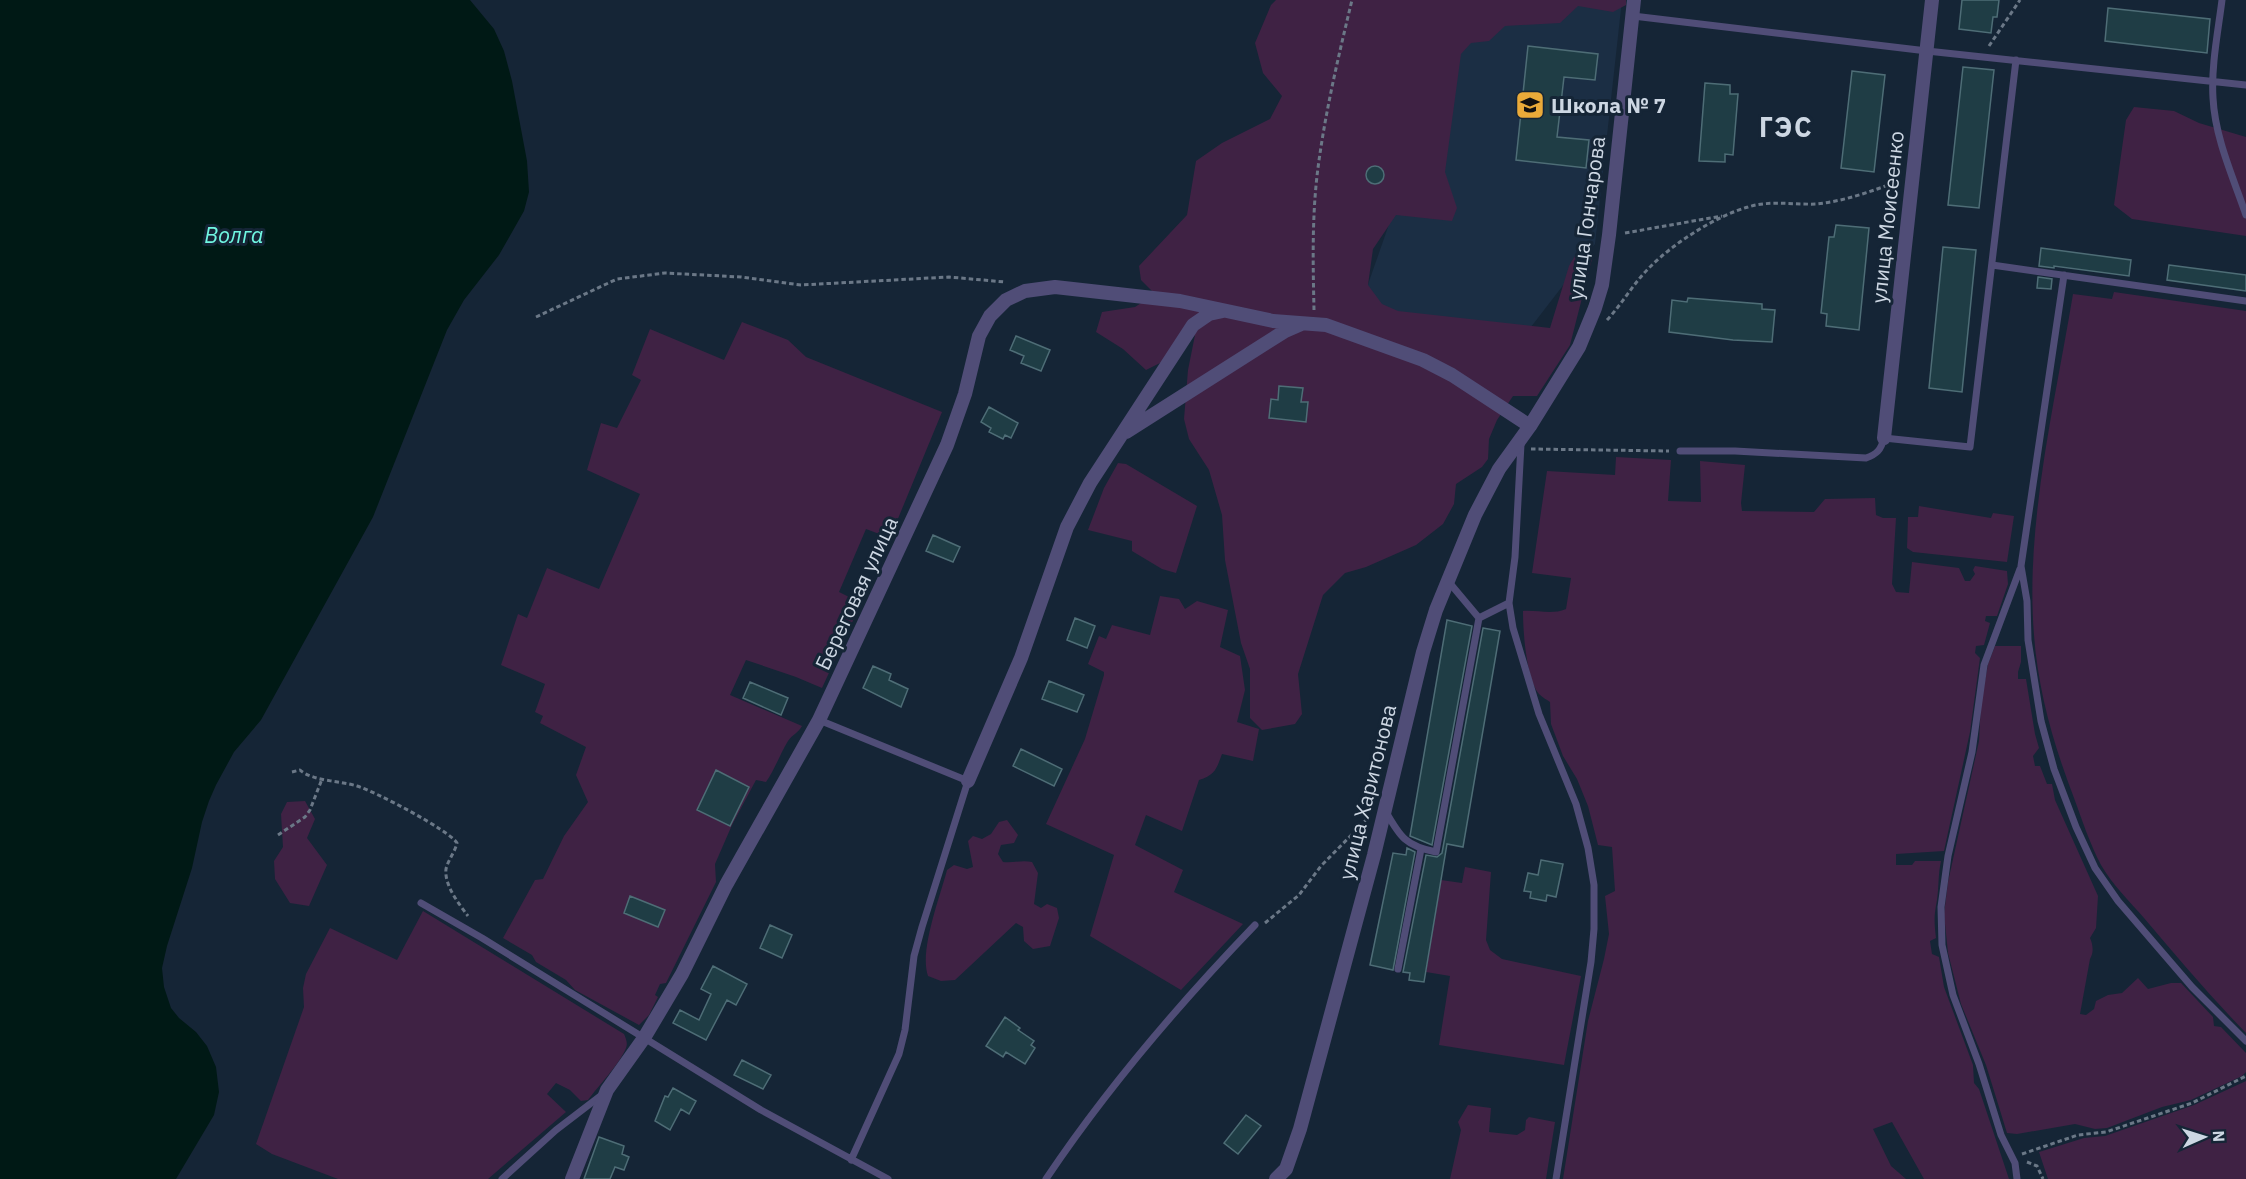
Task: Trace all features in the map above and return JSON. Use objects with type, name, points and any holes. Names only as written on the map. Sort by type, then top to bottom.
[{"type":"street","name":"улица Гончарова","points":[[1530,426],[1589,327],[1602,285],[1634,0]]},
{"type":"street","name":"улица Моисеенко","points":[[1884,438],[1932,0]]},
{"type":"street","name":"Береговая улица","points":[[572,1179],[607,1090],[644,1038],[682,974],[726,885],[819,720],[940,460],[965,394],[979,336],[997,307],[1025,291],[1055,287],[1180,301],[1273,321],[1309,323],[1338,328],[1423,360],[1530,426]]},
{"type":"street","points":[[969,781],[1021,658],[1067,527],[1090,483],[1193,325],[1209,314],[1228,311]]},
{"type":"street","points":[[1122,435],[1285,331],[1309,323]]},
{"type":"street","name":"улица Харитонова","points":[[1276,1179],[1285,1174],[1300,1129],[1385,810],[1430,629],[1475,515],[1500,469],[1521,444],[1530,426]]},
{"type":"lane","points":[[2222,0],[2212,81],[2217,124],[2246,215]]},
{"type":"lane","points":[[1633,16],[1980,57],[2246,85]]},
{"type":"lane","points":[[1680,451],[1735,451],[1866,458],[1875,455],[1881,449],[1884,438],[1970,447],[2016,60]]},
{"type":"lane","points":[[1992,265],[2246,301]]},
{"type":"lane","points":[[2017,1179],[1979,1064],[1953,995],[1942,945],[1941,907],[1948,856],[1972,752],[1984,665],[2021,566],[2064,275]]},
{"type":"lane","points":[[1521,444],[1515,557],[1509,603],[1513,628],[1539,714],[1576,804],[1588,848],[1594,885],[1592,962],[1576,1047],[1572,1089],[1556,1179]]},
{"type":"lane","points":[[2021,566],[2027,601],[2028,640],[2041,721],[2054,769],[2076,827],[2095,868],[2118,901],[2192,987],[2246,1041]]},
{"type":"lane","points":[[1448,581],[1479,618]]},
{"type":"lane","points":[[1479,618],[1509,603]]},
{"type":"lane","points":[[1385,810],[1403,839],[1409,844],[1436,852],[1479,618]]},
{"type":"lane","points":[[819,720],[969,781],[914,956],[905,1030],[899,1054],[851,1160]]},
{"type":"lane","points":[[1398,969],[1421,849]]},
{"type":"lane","points":[[421,903],[482,938],[761,1110],[888,1179]]},
{"type":"lane","points":[[1046,1179],[1070,1144],[1176,1010],[1255,925]]},
{"type":"lane","name":"Береговая улица","points":[[502,1179],[556,1130],[607,1090]]},
{"type":"path","points":[[1309,323],[1314,215],[1322,134],[1352,0]]},
{"type":"path","points":[[1980,57],[2020,0]]},
{"type":"path","points":[[1600,327],[1620,306],[1650,267],[1671,249],[1726,215],[1749,206],[1762,204],[1816,204],[1837,201],[1912,177]]},
{"type":"path","points":[[1609,235],[1638,232],[1726,215]]},
{"type":"path","points":[[536,317],[617,279],[665,273],[741,277],[801,285],[949,277],[1010,283]]},
{"type":"path","points":[[1521,444],[1545,448],[1680,451]]},
{"type":"path","points":[[292,772],[300,770],[322,779],[359,786],[440,827],[453,837],[457,843],[446,868],[446,876],[455,898],[482,938]]},
{"type":"path","points":[[278,835],[305,817],[322,779]]},
{"type":"path","points":[[1255,925],[1266,922],[1290,904],[1321,866],[1362,823],[1372,815],[1385,810]]},
{"type":"path","points":[[2011,1157],[2078,1135],[2106,1132],[2192,1103],[2246,1076]]},
{"type":"path","points":[[2011,1157],[2037,1166],[2043,1179]]},
{"type":"shaded area","points":[[1276,0],[1626,0],[1626,5],[1613,12],[1578,6],[1560,23],[1505,26],[1489,41],[1471,43],[1461,54],[1445,172],[1457,208],[1452,221],[1396,215],[1373,249],[1368,285],[1382,304],[1398,311],[1550,328],[1569,266],[1580,247],[1588,247],[1593,255],[1570,345],[1537,396],[1513,396],[1497,420],[1489,439],[1488,459],[1482,467],[1456,484],[1454,504],[1443,524],[1416,545],[1366,567],[1345,573],[1323,595],[1298,674],[1302,714],[1295,724],[1262,730],[1250,718],[1250,669],[1241,643],[1225,560],[1222,515],[1209,470],[1189,439],[1184,419],[1188,370],[1195,335],[1172,357],[1146,370],[1123,349],[1096,332],[1102,312],[1135,307],[1155,294],[1141,280],[1139,266],[1187,215],[1196,161],[1222,143],[1270,119],[1282,96],[1263,73],[1255,43],[1271,5]]},
{"type":"shaded area","name":"Школа № 7","points":[[1461,0],[1622,0],[1595,244],[1524,336],[1359,310],[1394,210]]},
{"type":"shaded area","points":[[2134,107],[2174,111],[2199,123],[2246,137],[2246,236],[2132,219],[2114,205],[2126,120]]},
{"type":"shaded area","points":[[2114,292],[2246,311],[2246,1033],[2121,892],[2101,865],[2086,832],[2060,758],[2039,677],[2032,593],[2034,550],[2043,464],[2073,294],[2112,299]]},
{"type":"shaded area","points":[[742,322],[788,340],[806,357],[942,412],[890,538],[866,529],[839,592],[861,603],[822,688],[746,660],[730,695],[802,726],[788,741],[766,782],[756,780],[732,825],[715,864],[716,882],[666,983],[660,984],[655,995],[658,997],[649,1015],[639,1025],[575,990],[566,980],[536,962],[532,955],[503,938],[535,880],[543,879],[564,836],[588,802],[576,775],[586,747],[540,723],[543,716],[535,712],[545,684],[501,665],[518,614],[527,618],[547,568],[599,589],[640,494],[587,470],[601,423],[617,428],[641,380],[632,375],[650,329],[724,360]]},
{"type":"shaded area","points":[[1616,457],[1671,460],[1668,501],[1701,502],[1700,461],[1745,465],[1742,511],[1814,512],[1825,499],[1875,498],[1876,515],[1883,518],[1896,518],[1892,584],[1896,592],[1909,593],[1912,562],[1959,568],[1965,581],[1970,581],[1975,574],[1973,570],[1975,566],[2007,571],[2008,584],[1997,616],[1986,616],[1985,621],[1990,623],[1984,645],[1976,646],[1975,653],[1980,658],[1970,732],[1944,851],[1896,854],[1896,865],[1912,865],[1915,861],[1941,861],[1935,915],[1936,938],[1930,941],[1932,954],[1939,957],[1944,987],[1973,1065],[1974,1083],[1979,1089],[2009,1179],[1924,1179],[1892,1122],[1873,1129],[1891,1166],[1906,1179],[1563,1179],[1588,1021],[1609,934],[1605,896],[1615,891],[1612,847],[1598,845],[1588,806],[1577,779],[1563,756],[1551,724],[1550,702],[1539,694],[1531,677],[1526,654],[1523,611],[1550,612],[1566,609],[1571,578],[1532,573],[1547,471],[1615,475]]},
{"type":"shaded area","points":[[1118,463],[1126,464],[1197,506],[1176,573],[1162,569],[1132,551],[1132,541],[1088,530],[1104,488]]},
{"type":"shaded area","points":[[1919,506],[1991,518],[1993,513],[2014,516],[2007,562],[1913,552],[1907,548],[1908,517],[1918,517]]},
{"type":"shaded area","points":[[1160,596],[1179,599],[1185,609],[1197,601],[1228,610],[1220,647],[1240,656],[1245,690],[1237,722],[1259,729],[1253,761],[1222,754],[1212,773],[1199,780],[1182,831],[1146,815],[1135,845],[1183,870],[1174,892],[1243,924],[1181,990],[1090,936],[1114,855],[1046,824],[1085,739],[1104,675],[1104,672],[1088,664],[1099,636],[1106,639],[1112,625],[1150,635]]},
{"type":"shaded area","points":[[1995,646],[2021,646],[2018,679],[2026,679],[2039,748],[2033,756],[2035,766],[2040,766],[2047,784],[2052,784],[2055,800],[2098,896],[2096,928],[2090,938],[2093,951],[2080,1014],[2086,1015],[2094,1009],[2096,1001],[2108,995],[2122,993],[2138,978],[2148,989],[2181,983],[2213,1017],[2214,1026],[2221,1027],[2246,1053],[2246,1072],[2242,1076],[2191,1100],[2162,1107],[2107,1128],[2095,1129],[2075,1124],[2017,1134],[2007,1133],[1986,1065],[1961,1004],[1948,953],[1944,914],[1948,882],[1979,741],[1981,702],[1988,664]]},
{"type":"shaded area","points":[[305,801],[315,819],[307,838],[327,865],[309,906],[290,903],[275,879],[274,861],[283,847],[281,814],[287,802]]},
{"type":"shaded area","points":[[1007,820],[1018,835],[1014,843],[1001,845],[998,854],[1003,862],[1032,862],[1038,873],[1034,904],[1041,908],[1047,904],[1057,908],[1059,918],[1050,946],[1033,949],[1024,941],[1023,927],[1016,923],[955,980],[941,981],[928,976],[926,953],[928,939],[947,870],[954,865],[967,869],[973,867],[968,841],[973,836],[982,839],[991,834],[999,822]]},
{"type":"shaded area","points":[[1465,867],[1491,872],[1486,940],[1490,950],[1502,959],[1581,976],[1564,1065],[1439,1045],[1450,976],[1426,972],[1441,880],[1462,883]]},
{"type":"shaded area","points":[[423,911],[624,1034],[627,1046],[614,1068],[588,1100],[581,1101],[570,1090],[556,1083],[547,1094],[566,1112],[488,1179],[338,1179],[272,1154],[256,1144],[304,1007],[303,988],[306,974],[330,928],[397,960]]},
{"type":"shaded area","points":[[2246,1081],[2246,1179],[2048,1179],[2039,1152],[2084,1138],[2105,1136],[2194,1105]]},
{"type":"shaded area","points":[[1468,1105],[1491,1108],[1489,1132],[1517,1135],[1525,1130],[1526,1120],[1529,1117],[1555,1122],[1546,1179],[1450,1179],[1461,1130],[1458,1122]]},
{"type":"water","name":"Волга","points":[[0,0],[470,0],[494,29],[504,51],[527,161],[529,192],[524,211],[499,255],[464,300],[447,330],[373,517],[261,720],[234,752],[209,801],[162,968],[164,987],[171,1008],[207,1046],[216,1067],[219,1092],[214,1115],[176,1179],[0,1179]]},
{"type":"building","points":[[1962,0],[1999,0],[1997,17],[1993,17],[1991,33],[1959,29]]},
{"type":"building","points":[[2108,8],[2210,19],[2207,53],[2105,41]]},
{"type":"building","points":[[1528,46],[1598,54],[1595,80],[1564,77],[1557,137],[1589,140],[1586,168],[1516,160]]},
{"type":"building","points":[[1963,67],[1994,70],[1979,208],[1948,205]]},
{"type":"building","points":[[1852,71],[1885,75],[1874,172],[1841,168]]},
{"type":"building","points":[[1705,83],[1730,85],[1730,94],[1738,94],[1733,155],[1725,154],[1725,162],[1699,161]]},
{"type":"building","points":[[1371,166],[1379,166],[1384,171],[1382,182],[1371,184],[1366,179],[1366,171]]},
{"type":"building","points":[[1836,225],[1869,228],[1859,330],[1826,326],[1827,314],[1821,313],[1829,237],[1834,237]]},
{"type":"building","points":[[1943,247],[1976,250],[1962,392],[1929,388]]},
{"type":"building","points":[[2041,248],[2131,260],[2129,276],[2039,266]]},
{"type":"building","points":[[2169,265],[2246,275],[2246,291],[2167,280]]},
{"type":"building","points":[[2038,277],[2052,279],[2051,289],[2037,288]]},
{"type":"building","points":[[1688,298],[1762,304],[1762,309],[1775,310],[1772,342],[1669,332],[1672,300],[1687,302]]},
{"type":"building","points":[[1016,336],[1050,350],[1041,371],[1021,363],[1024,356],[1010,350]]},
{"type":"building","points":[[1279,386],[1303,388],[1301,402],[1308,402],[1306,422],[1269,418],[1271,399],[1278,400]]},
{"type":"building","points":[[989,407],[1018,423],[1011,438],[1005,435],[1003,439],[989,432],[991,428],[981,422]]},
{"type":"building","points":[[933,535],[960,547],[953,562],[926,551]]},
{"type":"building","points":[[1075,618],[1095,626],[1087,648],[1067,640]]},
{"type":"building","points":[[1447,620],[1472,626],[1432,845],[1410,836]]},
{"type":"building","points":[[1483,628],[1500,631],[1463,847],[1447,844],[1424,982],[1409,980],[1410,973],[1403,972],[1426,855],[1437,857],[1442,853]]},
{"type":"building","points":[[873,666],[891,674],[889,680],[908,689],[901,707],[863,688]]},
{"type":"building","points":[[1049,681],[1084,695],[1077,712],[1042,699]]},
{"type":"building","points":[[750,682],[788,698],[781,715],[743,698]]},
{"type":"building","points":[[1021,749],[1062,769],[1054,786],[1013,766]]},
{"type":"building","points":[[716,770],[749,787],[730,826],[697,810]]},
{"type":"building","points":[[1407,848],[1415,852],[1393,970],[1370,965],[1393,853],[1406,855]]},
{"type":"building","points":[[1541,860],[1563,864],[1556,897],[1547,895],[1546,901],[1530,898],[1531,892],[1524,891],[1528,873],[1538,875]]},
{"type":"building","points":[[630,896],[665,910],[658,927],[624,913]]},
{"type":"building","points":[[770,925],[792,935],[782,958],[760,948]]},
{"type":"building","points":[[713,966],[747,984],[736,1005],[727,1000],[706,1040],[673,1023],[680,1010],[699,1020],[711,994],[701,989]]},
{"type":"building","points":[[1005,1017],[1034,1041],[1031,1045],[1035,1048],[1025,1064],[1006,1052],[1003,1057],[986,1046]]},
{"type":"building","points":[[742,1060],[771,1075],[763,1089],[734,1075]]},
{"type":"building","points":[[673,1088],[696,1101],[689,1114],[681,1109],[670,1130],[655,1121],[665,1096],[668,1097]]},
{"type":"building","points":[[1246,1115],[1261,1126],[1238,1154],[1224,1143]]},
{"type":"building","points":[[599,1137],[624,1146],[622,1154],[629,1157],[624,1170],[615,1167],[610,1179],[584,1179]]},
{"type":"place","name":"Школа № 7","points":[[1530,105]]},
{"type":"district","name":"ГЭС","points":[[1786,126]]}]
